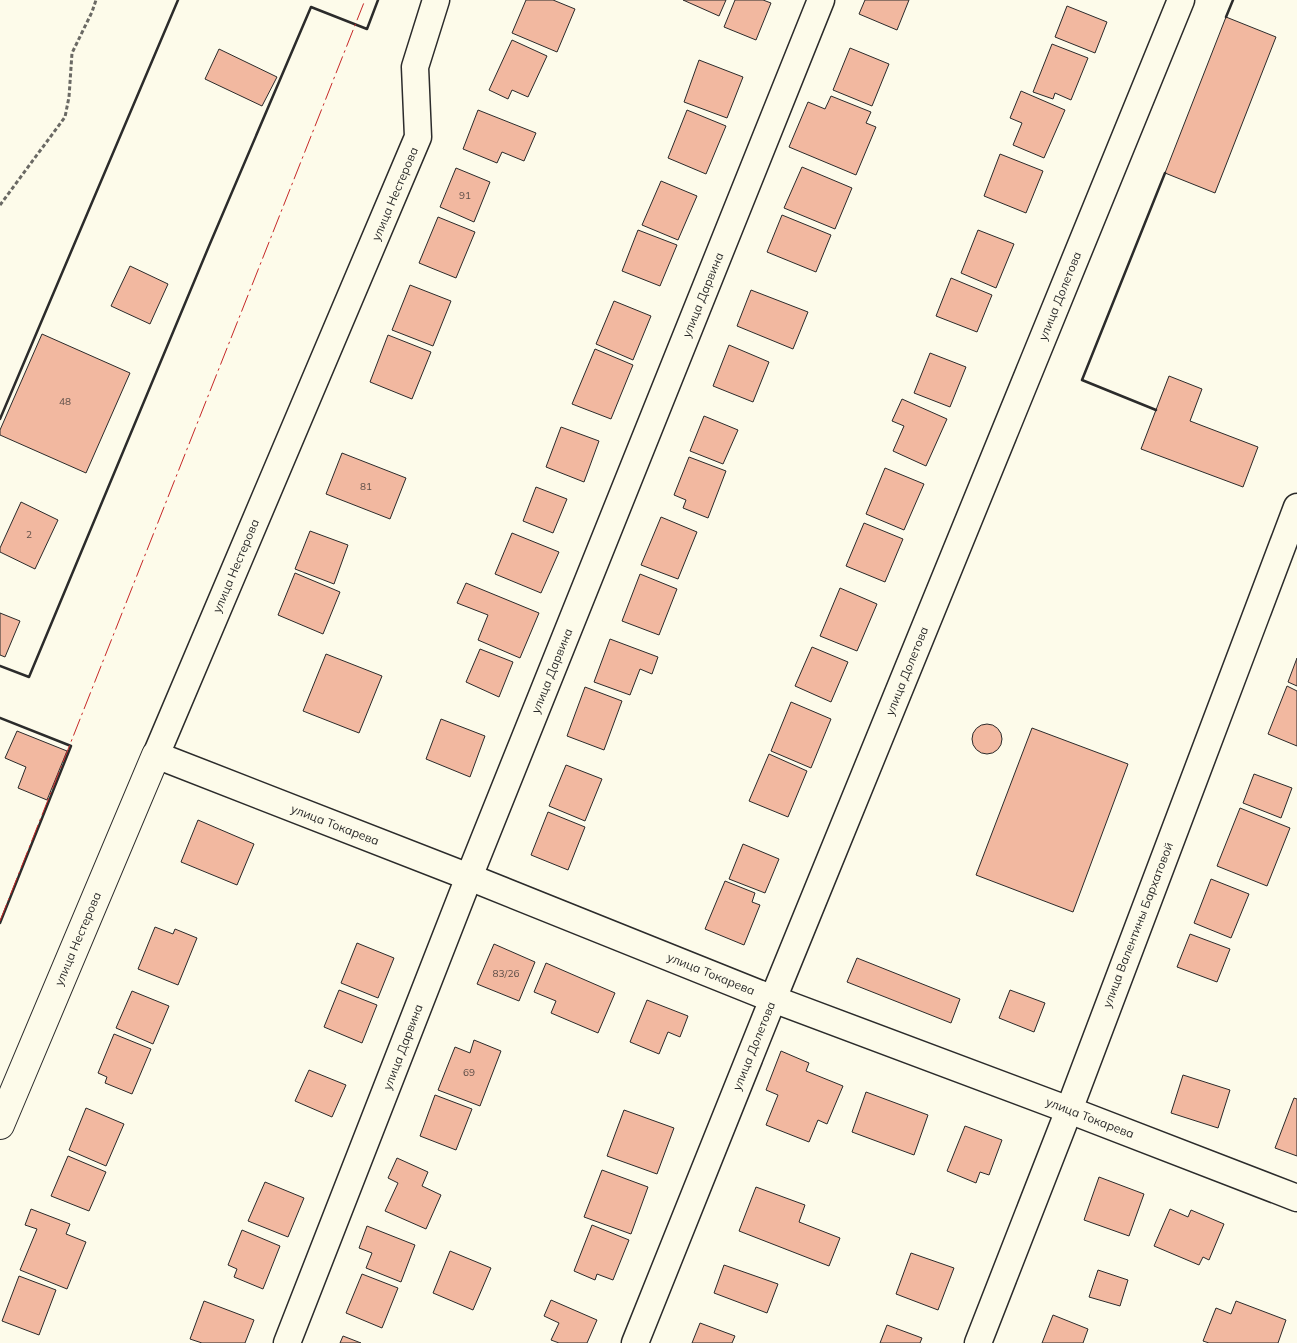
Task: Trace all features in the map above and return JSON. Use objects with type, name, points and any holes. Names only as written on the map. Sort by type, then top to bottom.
[{"type":"street","name":"улица Нестерова","points":[[0,1125],[418,138],[415,67],[436,0]]},
{"type":"street","name":"улица Дарвина","points":[[287,1343],[469,877],[821,0]]},
{"type":"street","name":"улица Долетова","points":[[635,1343],[773,999],[1181,0]]},
{"type":"street","name":"улица Валентины Бархатовой","points":[[978,1343],[1069,1110],[1297,507]]},
{"type":"street","name":"улица Токарева","points":[[156,755],[469,877],[773,999],[1297,1198]]},
{"type":"path","points":[[0,204],[65,117],[69,97],[72,53],[96,0]]},
{"type":"building","points":[[526,0],[553,0],[575,9],[557,52],[512,33]]},
{"type":"building","points":[[683,0],[726,0],[719,16]]},
{"type":"building","points":[[735,0],[763,0],[771,3],[756,40],[724,27]]},
{"type":"building","points":[[865,0],[909,0],[897,30],[859,14]]},
{"type":"building","points":[[1067,6],[1107,22],[1095,53],[1055,37]]},
{"type":"building","points":[[1226,17],[1276,37],[1215,193],[1165,173]]},
{"type":"building","points":[[512,40],[547,56],[528,97],[512,90],[508,99],[489,90]]},
{"type":"building","points":[[1052,44],[1088,58],[1071,100],[1055,93],[1053,99],[1033,92]]},
{"type":"building","points":[[850,48],[889,64],[872,106],[833,90]]},
{"type":"building","points":[[219,49],[277,77],[262,106],[205,79]]},
{"type":"building","points":[[699,60],[743,77],[727,118],[684,102]]},
{"type":"building","points":[[1021,91],[1065,110],[1044,158],[1013,145],[1022,123],[1010,118]]},
{"type":"building","points":[[831,96],[871,112],[866,123],[876,127],[856,175],[789,147],[808,102],[825,109]]},
{"type":"building","points":[[478,110],[536,133],[524,161],[502,152],[497,163],[463,149]]},
{"type":"building","points":[[687,110],[726,126],[706,174],[668,158]]},
{"type":"building","points":[[1000,154],[1043,171],[1026,213],[984,196]]},
{"type":"building","points":[[802,167],[852,188],[835,229],[784,208]]},
{"type":"building","points":[[456,168],[490,182],[474,222],[440,207]]},
{"type":"building","points":[[661,181],[697,196],[678,240],[642,225]]},
{"type":"building","points":[[782,215],[831,235],[816,272],[767,252]]},
{"type":"building","points":[[438,217],[475,232],[456,278],[419,263]]},
{"type":"building","points":[[638,230],[677,245],[660,286],[622,271]]},
{"type":"building","points":[[978,230],[1014,244],[996,288],[961,273]]},
{"type":"building","points":[[130,266],[168,284],[150,324],[111,306]]},
{"type":"building","points":[[951,278],[992,295],[977,332],[936,316]]},
{"type":"building","points":[[410,285],[451,301],[433,346],[392,330]]},
{"type":"building","points":[[751,290],[808,312],[793,349],[737,326]]},
{"type":"building","points":[[614,301],[651,316],[633,360],[596,344]]},
{"type":"building","points":[[42,334],[130,373],[86,473],[0,435],[0,430]]},
{"type":"building","points":[[388,335],[431,352],[412,399],[370,382]]},
{"type":"building","points":[[729,345],[769,362],[753,402],[713,386]]},
{"type":"building","points":[[595,349],[633,365],[611,419],[572,404]]},
{"type":"building","points":[[930,353],[966,367],[950,407],[914,393]]},
{"type":"building","points":[[1169,376],[1202,389],[1190,421],[1258,447],[1243,487],[1141,449]]},
{"type":"building","points":[[902,399],[947,419],[926,466],[893,451],[904,426],[892,421]]},
{"type":"building","points":[[704,416],[738,430],[723,464],[690,451]]},
{"type":"building","points":[[561,427],[599,441],[584,482],[546,467]]},
{"type":"building","points":[[342,453],[406,478],[390,519],[326,494]]},
{"type":"building","points":[[689,457],[726,471],[708,518],[683,508],[686,500],[674,495]]},
{"type":"building","points":[[885,468],[924,484],[904,530],[866,514]]},
{"type":"building","points":[[536,487],[567,499],[553,533],[523,521]]},
{"type":"building","points":[[21,502],[58,520],[35,569],[0,552],[0,548]]},
{"type":"building","points":[[661,517],[697,532],[678,579],[641,565]]},
{"type":"building","points":[[864,523],[903,539],[885,582],[846,566]]},
{"type":"building","points":[[310,531],[348,545],[334,584],[295,569]]},
{"type":"building","points":[[512,533],[559,552],[541,593],[495,574]]},
{"type":"building","points":[[295,573],[340,592],[323,634],[278,615]]},
{"type":"building","points":[[640,574],[677,589],[659,635],[622,621]]},
{"type":"building","points":[[466,583],[539,613],[520,658],[478,640],[488,615],[457,603]]},
{"type":"building","points":[[840,588],[877,604],[857,651],[820,636]]},
{"type":"building","points":[[0,613],[20,621],[5,657],[0,655]]},
{"type":"building","points":[[610,639],[658,657],[652,674],[640,669],[630,695],[594,682]]},
{"type":"building","points":[[812,647],[848,662],[831,702],[795,686]]},
{"type":"building","points":[[480,649],[513,662],[499,697],[466,682]]},
{"type":"building","points":[[326,654],[382,676],[359,733],[303,711]]},
{"type":"building","points":[[1297,658],[1297,686],[1288,682]]},
{"type":"building","points":[[1287,686],[1297,691],[1297,746],[1268,734]]},
{"type":"building","points":[[585,687],[622,701],[604,750],[567,736]]},
{"type":"building","points":[[791,702],[831,719],[811,768],[771,751]]},
{"type":"building","points":[[441,719],[485,736],[470,777],[426,759]]},
{"type":"building","points":[[987,724],[998,728],[1002,739],[998,750],[987,754],[976,750],[972,739],[976,728]]},
{"type":"building","points":[[1032,728],[1128,764],[1073,912],[976,875]]},
{"type":"building","points":[[17,731],[67,751],[47,800],[18,788],[26,767],[5,758]]},
{"type":"building","points":[[769,754],[807,771],[788,817],[749,801]]},
{"type":"building","points":[[566,765],[602,779],[585,821],[549,806]]},
{"type":"building","points":[[1254,774],[1292,788],[1281,818],[1243,803]]},
{"type":"building","points":[[1240,808],[1290,828],[1267,886],[1217,866]]},
{"type":"building","points":[[548,812],[585,827],[568,870],[531,855]]},
{"type":"building","points":[[198,820],[254,844],[237,885],[181,862]]},
{"type":"building","points":[[743,844],[779,859],[765,893],[729,879]]},
{"type":"building","points":[[1211,879],[1249,894],[1231,938],[1194,923]]},
{"type":"building","points":[[725,881],[755,893],[752,902],[760,905],[744,945],[705,929]]},
{"type":"building","points":[[155,927],[173,934],[175,929],[197,938],[178,985],[138,969]]},
{"type":"building","points":[[1190,934],[1230,949],[1217,982],[1177,967]]},
{"type":"building","points":[[357,943],[394,958],[378,998],[341,983]]},
{"type":"building","points":[[494,944],[535,962],[519,1001],[477,984]]},
{"type":"building","points":[[857,958],[960,999],[951,1023],[847,982]]},
{"type":"building","points":[[546,963],[615,993],[598,1033],[551,1013],[556,1001],[534,992]]},
{"type":"building","points":[[339,990],[377,1005],[362,1043],[324,1027]]},
{"type":"building","points":[[1010,990],[1045,1003],[1034,1032],[999,1018]]},
{"type":"building","points":[[132,991],[169,1006],[153,1044],[116,1028]]},
{"type":"building","points":[[647,1000],[688,1016],[680,1037],[668,1032],[659,1054],[630,1042]]},
{"type":"building","points":[[114,1034],[151,1049],[132,1094],[105,1083],[107,1077],[98,1073]]},
{"type":"building","points":[[474,1040],[501,1051],[480,1106],[438,1090],[455,1047],[470,1053]]},
{"type":"building","points":[[781,1051],[809,1063],[806,1071],[843,1086],[827,1124],[818,1120],[809,1142],[766,1125],[778,1095],[766,1090]]},
{"type":"building","points":[[309,1070],[346,1085],[332,1117],[295,1101]]},
{"type":"building","points":[[1183,1075],[1230,1090],[1218,1128],[1171,1113]]},
{"type":"building","points":[[866,1092],[928,1115],[914,1155],[852,1132]]},
{"type":"building","points":[[435,1095],[472,1109],[456,1150],[420,1136]]},
{"type":"building","points":[[1294,1098],[1297,1099],[1297,1156],[1275,1148]]},
{"type":"building","points":[[86,1108],[124,1124],[106,1166],[69,1150]]},
{"type":"building","points":[[624,1110],[674,1128],[657,1174],[607,1156]]},
{"type":"building","points":[[965,1126],[1002,1140],[989,1175],[980,1172],[976,1183],[947,1171]]},
{"type":"building","points":[[68,1156],[106,1172],[89,1211],[51,1196]]},
{"type":"building","points":[[397,1158],[428,1172],[422,1186],[441,1195],[426,1229],[385,1211],[398,1183],[388,1178]]},
{"type":"building","points":[[602,1170],[648,1187],[631,1234],[584,1217]]},
{"type":"building","points":[[1099,1177],[1144,1194],[1129,1236],[1084,1220]]},
{"type":"building","points":[[265,1182],[304,1198],[288,1237],[248,1221]]},
{"type":"building","points":[[756,1187],[805,1205],[799,1222],[840,1238],[829,1266],[739,1231]]},
{"type":"building","points":[[31,1209],[70,1224],[66,1234],[86,1242],[67,1289],[20,1270],[37,1229],[25,1225]]},
{"type":"building","points":[[1170,1209],[1188,1217],[1191,1210],[1224,1224],[1209,1260],[1203,1257],[1199,1265],[1154,1246]]},
{"type":"building","points":[[592,1225],[629,1240],[613,1280],[597,1274],[595,1280],[574,1271]]},
{"type":"building","points":[[367,1226],[415,1245],[401,1282],[366,1268],[372,1253],[359,1248]]},
{"type":"building","points":[[242,1230],[280,1246],[263,1289],[234,1277],[237,1269],[228,1265]]},
{"type":"building","points":[[450,1251],[491,1268],[473,1310],[433,1293]]},
{"type":"building","points":[[911,1253],[954,1268],[938,1310],[896,1294]]},
{"type":"building","points":[[724,1265],[778,1284],[767,1313],[714,1293]]},
{"type":"building","points":[[1098,1270],[1128,1280],[1120,1306],[1089,1297]]},
{"type":"building","points":[[362,1274],[398,1288],[382,1328],[346,1313]]},
{"type":"building","points":[[19,1276],[56,1290],[39,1335],[2,1321]]},
{"type":"building","points":[[551,1300],[597,1320],[587,1343],[559,1343],[551,1340],[559,1323],[544,1316]]},
{"type":"building","points":[[204,1301],[254,1320],[245,1343],[202,1343],[190,1339]]},
{"type":"building","points":[[1236,1301],[1286,1320],[1278,1343],[1209,1343],[1203,1341],[1216,1308],[1231,1314]]},
{"type":"building","points":[[1053,1315],[1088,1329],[1083,1343],[1042,1343]]},
{"type":"building","points":[[700,1323],[735,1336],[732,1343],[692,1343]]},
{"type":"building","points":[[887,1325],[922,1338],[920,1343],[880,1343]]},
{"type":"building","points":[[343,1336],[361,1343],[340,1343]]},
{"type":"wall","points":[[0,419],[178,0]]},
{"type":"wall","points":[[0,666],[29,677],[311,7],[367,29],[378,0]]},
{"type":"wall","points":[[1226,17],[1233,0]]},
{"type":"wall","points":[[1156,410],[1082,380],[1165,173]]},
{"type":"wall","points":[[0,718],[71,746],[0,923]]},
{"type":"power","points":[[0,921],[365,0]]}]
